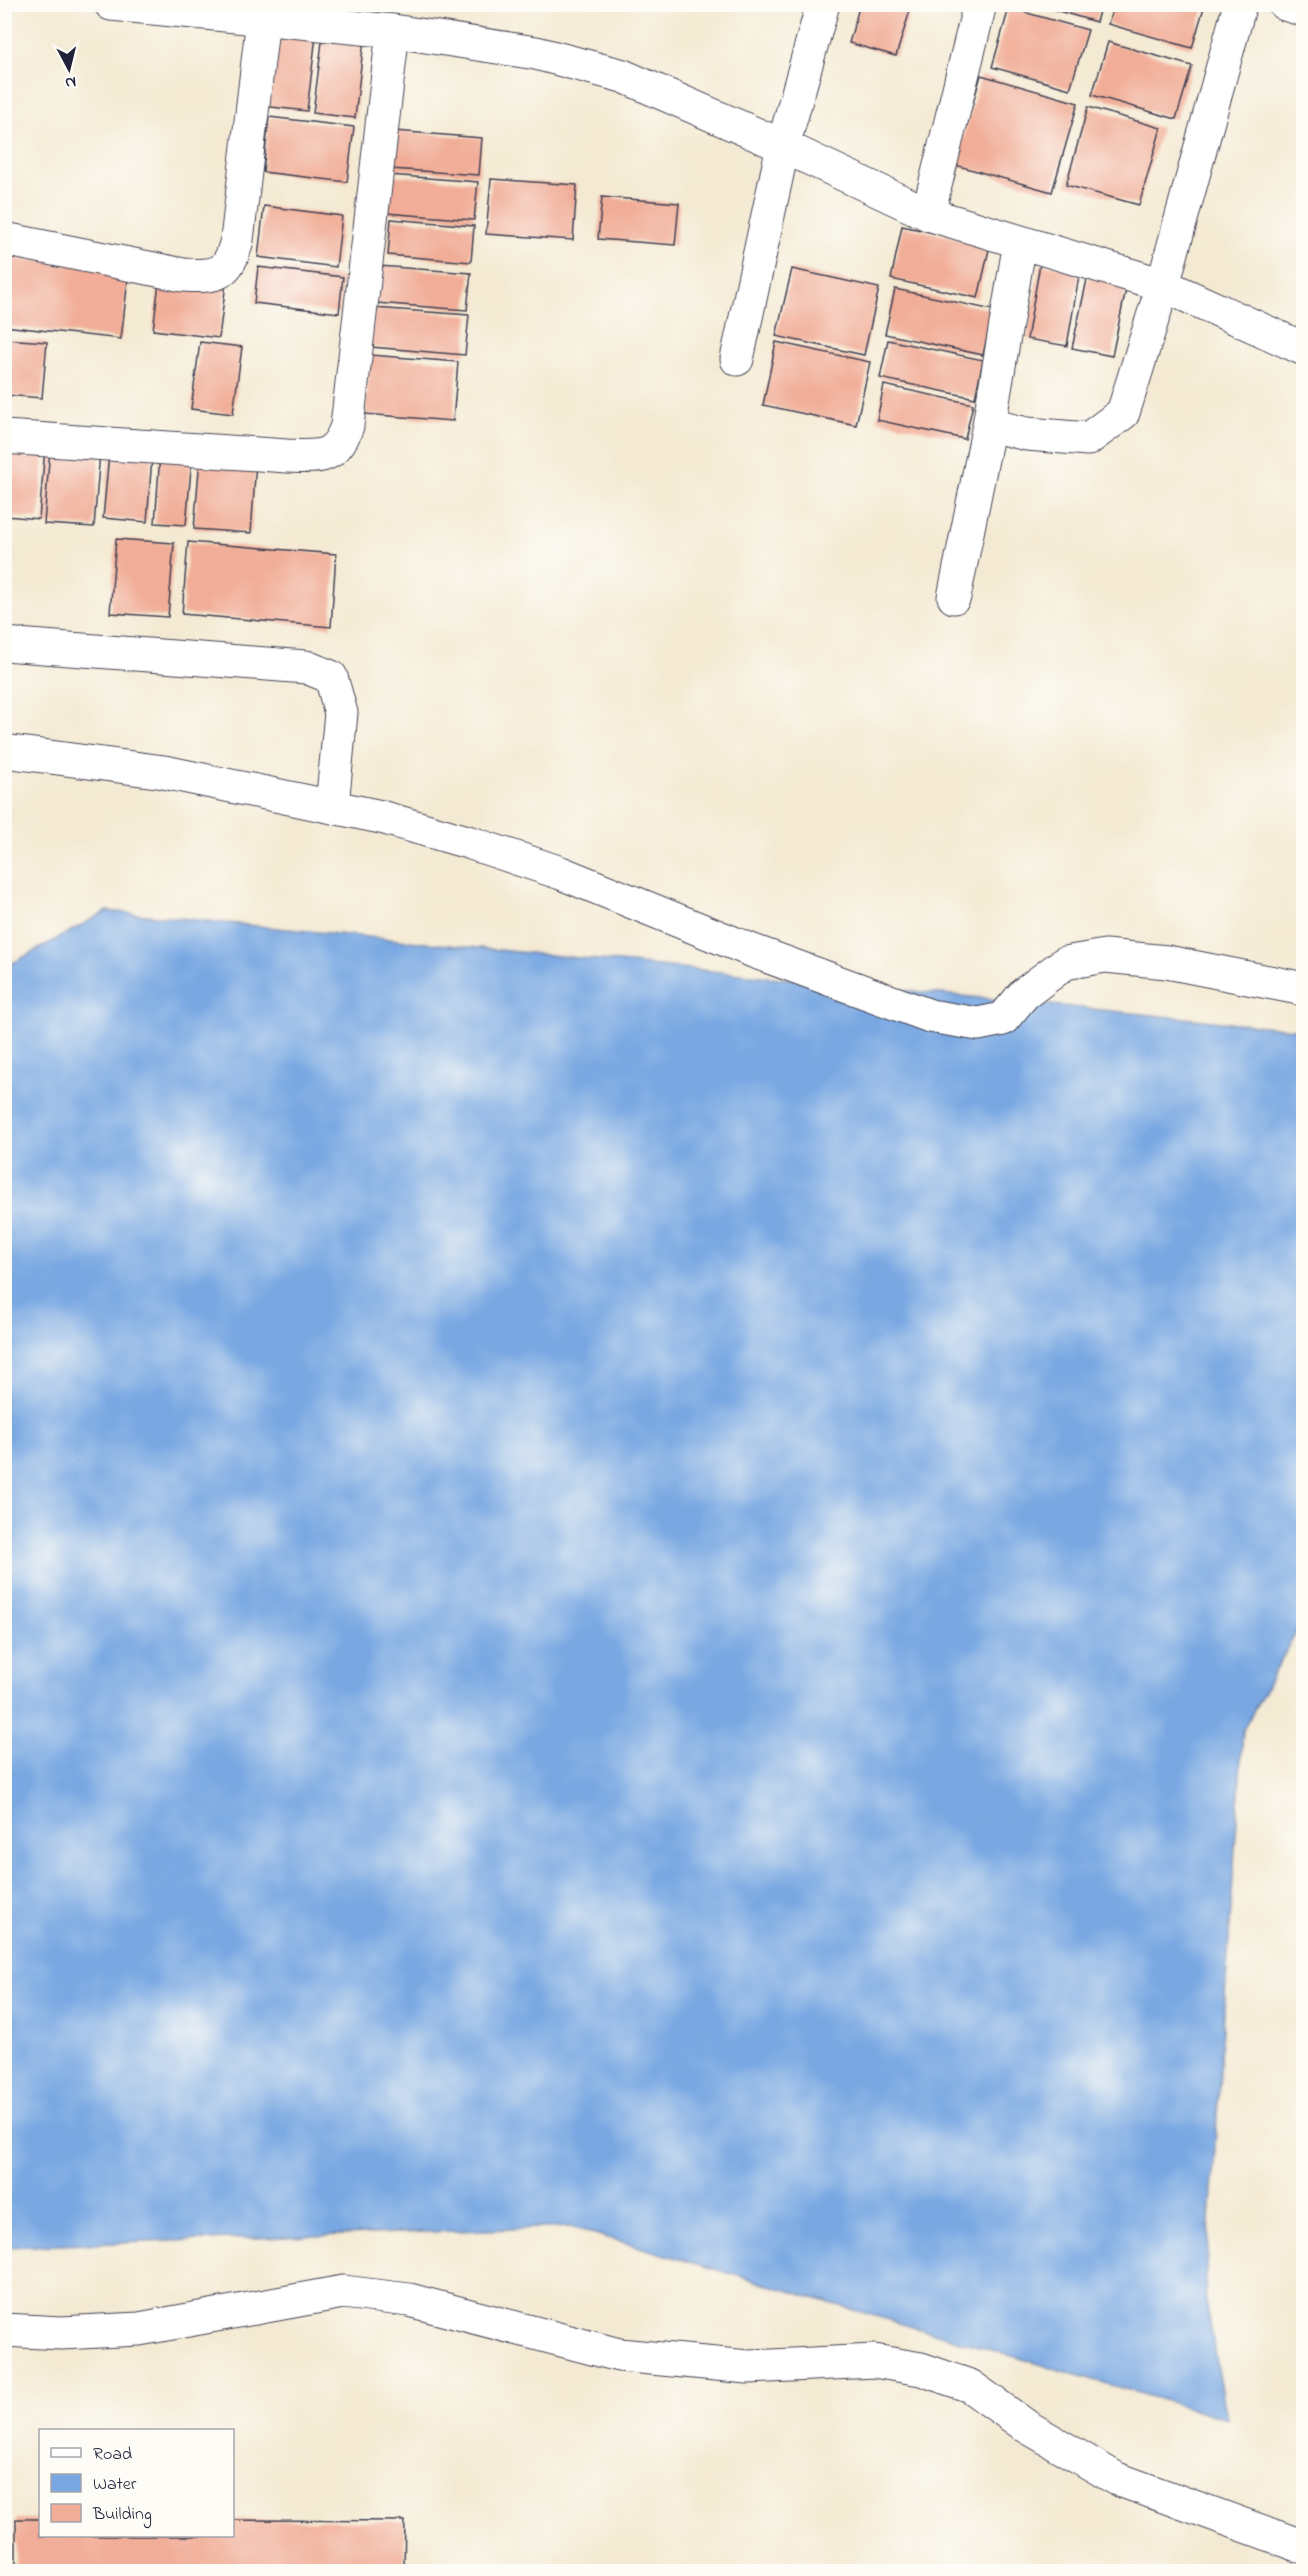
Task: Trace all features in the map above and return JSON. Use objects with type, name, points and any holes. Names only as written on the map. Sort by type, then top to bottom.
[{"type":"street","points":[[111,4],[393,31],[536,53],[623,76],[783,146],[928,214],[1163,285],[1304,349]]},
{"type":"street","points":[[737,358],[783,146],[823,4]]},
{"type":"street","points":[[928,214],[980,4]]},
{"type":"street","points":[[988,425],[1027,434],[1088,439],[1123,413],[1163,285],[1240,4]]},
{"type":"street","points":[[1285,4],[1304,10]]},
{"type":"street","points":[[4,239],[183,275],[206,276],[223,271],[231,262],[237,240],[263,19]]},
{"type":"street","points":[[4,437],[320,457],[341,444],[348,426],[393,31]]},
{"type":"street","points":[[954,597],[988,425],[1020,242]]},
{"type":"street","points":[[4,644],[306,667],[331,677],[341,713],[333,807]]},
{"type":"street","points":[[4,751],[164,772],[381,817],[471,843],[561,873],[753,951],[930,1016],[978,1024],[1003,1019],[1024,994],[1065,963],[1105,956],[1167,962],[1304,989]]},
{"type":"street","points":[[4,2330],[61,2333],[139,2329],[343,2292],[409,2300],[619,2355],[748,2367],[874,2361],[921,2369],[970,2386],[1026,2426],[1117,2479],[1304,2547]]},
{"type":"water","points":[[107,911],[1303,1030],[1303,1620],[1243,1730],[1205,2295],[1227,2419],[571,2227],[5,2247],[4,968]]},
{"type":"building","points":[[860,4],[912,4],[896,56],[849,43]]},
{"type":"building","points":[[1035,4],[1101,4],[1096,22]]},
{"type":"building","points":[[1114,4],[1205,4],[1192,48],[1108,24]]},
{"type":"building","points":[[1009,8],[1088,30],[1070,89],[992,67]]},
{"type":"building","points":[[271,30],[316,36],[307,111],[262,106]]},
{"type":"building","points":[[323,34],[364,39],[355,118],[313,113]]},
{"type":"building","points":[[1108,42],[1192,66],[1176,119],[1092,95]]},
{"type":"building","points":[[981,75],[1078,103],[1052,192],[955,165]]},
{"type":"building","points":[[1088,107],[1161,128],[1139,205],[1066,185]]},
{"type":"building","points":[[269,117],[354,127],[347,182],[263,172]]},
{"type":"building","points":[[394,131],[482,138],[479,175],[391,169]]},
{"type":"building","points":[[389,175],[478,182],[474,220],[386,213]]},
{"type":"building","points":[[491,179],[577,185],[573,240],[486,234]]},
{"type":"building","points":[[602,197],[679,203],[675,245],[598,239]]},
{"type":"building","points":[[264,206],[342,216],[336,267],[258,257]]},
{"type":"building","points":[[391,219],[474,226],[471,262],[388,255]]},
{"type":"building","points":[[902,226],[990,245],[978,298],[891,279]]},
{"type":"building","points":[[10,257],[129,271],[121,339],[4,326]]},
{"type":"building","points":[[1040,264],[1080,270],[1067,346],[1027,339]]},
{"type":"building","points":[[379,266],[471,273],[467,310],[376,303]]},
{"type":"building","points":[[258,267],[343,277],[339,313],[254,303]]},
{"type":"building","points":[[792,269],[879,288],[864,355],[776,336]]},
{"type":"building","points":[[160,275],[226,283],[219,338],[153,330]]},
{"type":"building","points":[[1088,275],[1127,284],[1112,356],[1072,348]]},
{"type":"building","points":[[895,289],[993,310],[983,355],[885,334]]},
{"type":"building","points":[[374,308],[469,315],[465,355],[371,347]]},
{"type":"building","points":[[4,339],[47,342],[42,398],[4,395]]},
{"type":"building","points":[[888,340],[983,360],[975,398],[880,378]]},
{"type":"building","points":[[200,342],[242,347],[233,414],[191,409]]},
{"type":"building","points":[[776,342],[870,362],[856,425],[763,405]]},
{"type":"building","points":[[370,355],[458,362],[453,421],[365,414]]},
{"type":"building","points":[[884,385],[973,404],[965,439],[877,420]]},
{"type":"building","points":[[12,446],[45,448],[39,519],[6,516]]},
{"type":"building","points":[[50,448],[100,452],[94,527],[44,524]]},
{"type":"building","points":[[109,454],[152,457],[147,522],[103,518]]},
{"type":"building","points":[[160,455],[192,458],[186,525],[155,523]]},
{"type":"building","points":[[200,458],[256,462],[251,533],[194,529]]},
{"type":"building","points":[[116,539],[174,543],[168,617],[110,613]]},
{"type":"building","points":[[188,542],[336,554],[331,627],[182,614]]},
{"type":"building","points":[[16,2519],[39,2519],[39,2537],[234,2537],[234,2520],[405,2521],[404,2572],[16,2572]]}]
